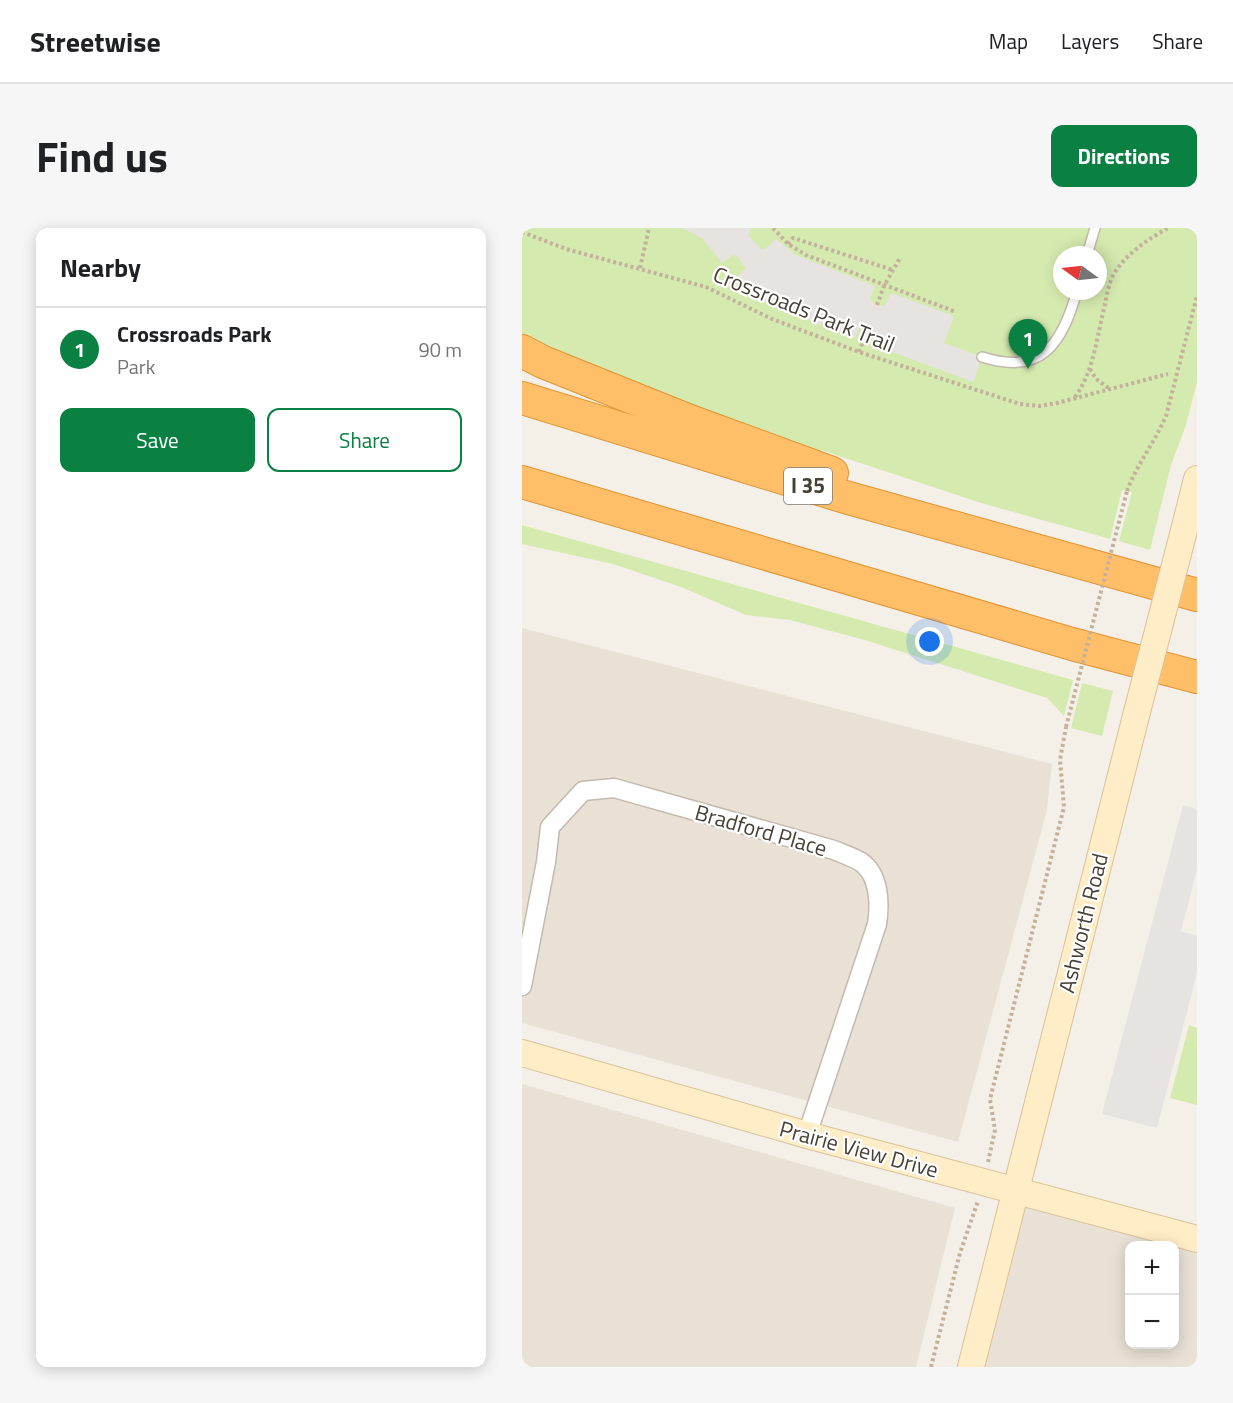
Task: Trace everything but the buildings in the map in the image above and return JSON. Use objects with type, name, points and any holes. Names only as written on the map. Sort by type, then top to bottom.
[{"type":"highway","points":[[522,351],[690,421],[1096,568]]},
{"type":"highway","name":"I 35","points":[[522,398],[845,497],[1197,595]]},
{"type":"highway","points":[[522,482],[1072,644],[1197,677]]},
{"type":"highway","points":[[522,492],[624,513]]},
{"type":"main road","name":"Ashworth Road","points":[[970,1367],[1197,479]]},
{"type":"main road","name":"Prairie View Drive","points":[[522,1053],[807,1135],[1197,1239]]},
{"type":"street","name":"Bradford Place","points":[[522,986],[546,862],[550,827],[583,791],[614,788],[834,850],[863,863],[874,881],[880,900],[877,924],[807,1135]]},
{"type":"lane","points":[[1090,246],[1095,228]]},
{"type":"lane","points":[[982,357],[1002,363],[1018,364],[1038,358],[1053,347],[1068,323],[1074,300]]},
{"type":"path","points":[[640,268],[649,228]]},
{"type":"path","points":[[773,228],[788,244],[806,255],[956,312]]},
{"type":"path","points":[[1075,398],[1085,384],[1090,369],[1106,298],[1116,269],[1153,237],[1168,228]]},
{"type":"path","name":"Crossroads Park Trail","points":[[522,232],[566,249],[723,293],[772,318],[859,352],[1020,404],[1039,406],[1168,374]]},
{"type":"path","points":[[788,244],[793,238],[893,270]]},
{"type":"path","points":[[877,305],[884,286],[900,258]]},
{"type":"path","points":[[988,1162],[994,1130],[990,1099],[1064,807],[1060,760],[1066,727],[1127,491],[1137,466],[1159,432],[1166,416],[1197,296]]},
{"type":"path","points":[[859,352],[868,326]]},
{"type":"path","points":[[1090,369],[1096,379],[1110,389]]},
{"type":"path","points":[[931,1367],[960,1253],[977,1204]]},
{"type":"shaded area","points":[[682,228],[751,228],[748,235],[761,249],[765,249],[776,239],[796,255],[875,286],[870,299],[873,303],[884,306],[891,293],[954,316],[944,343],[982,357],[973,382],[871,344],[875,332],[873,328],[861,325],[855,338],[766,303],[736,278],[746,268],[737,256],[733,255],[722,263],[702,238]]},
{"type":"shaded area","points":[[522,628],[1052,764],[1047,810],[958,1142],[522,1023]]},
{"type":"shaded area","points":[[1183,805],[1197,809],[1197,870],[1181,931],[1197,936],[1197,973],[1157,1128],[1102,1114]]},
{"type":"shaded area","points":[[522,1084],[955,1208],[916,1367],[522,1367]]},
{"type":"shaded area","points":[[1014,1189],[1197,1239],[1197,1367],[971,1367]]},
{"type":"green space","points":[[522,228],[1197,228],[1197,382],[1186,425],[1171,465],[1150,550],[1119,541],[1132,492],[1122,490],[1110,539],[981,503],[821,450],[818,457],[522,342]]},
{"type":"green space","points":[[522,525],[1073,680],[1064,716],[1047,698],[868,641],[790,620],[746,615],[681,587],[613,564],[522,544]]},
{"type":"green space","points":[[1082,683],[1113,691],[1102,736],[1071,728]]},
{"type":"green space","points":[[1189,1025],[1197,1028],[1197,1105],[1170,1098]]},
{"type":"place","name":"Crossroads Park","points":[[1028,369]]}]
